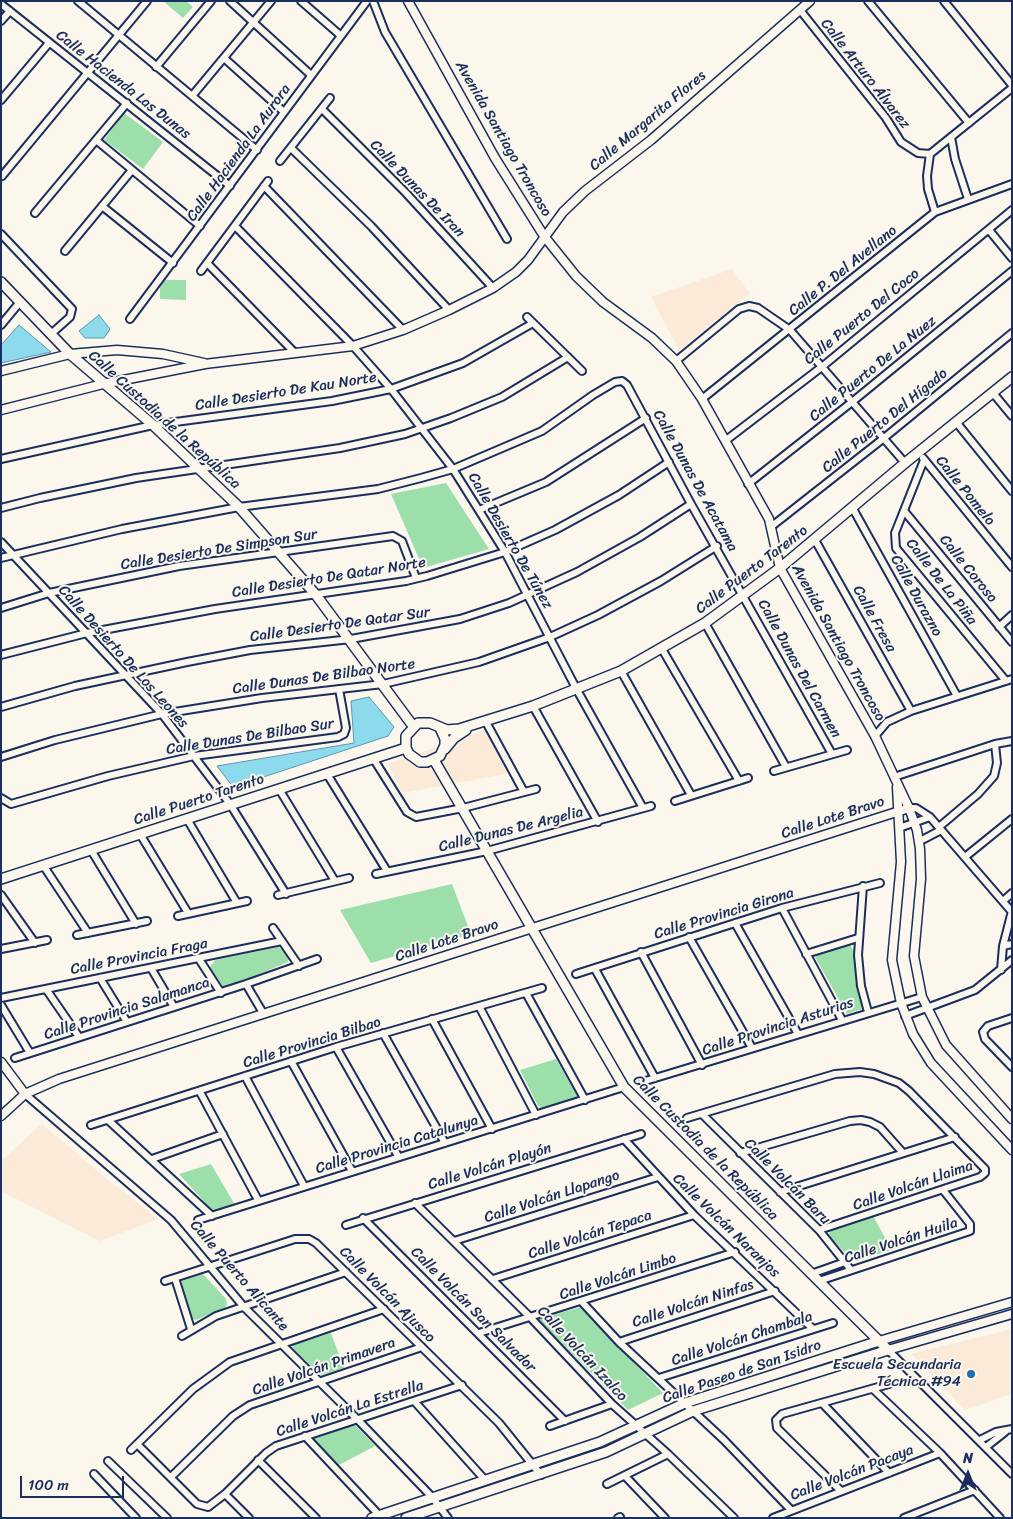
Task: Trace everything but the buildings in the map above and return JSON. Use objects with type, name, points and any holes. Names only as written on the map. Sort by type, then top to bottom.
[{"type":"main road","name":"Calle Custodia de la República","points":[[1,282],[70,354],[199,467],[278,550],[351,639],[413,726]]},
{"type":"main road","name":"Calle Puerto Tarento","points":[[440,728],[454,730],[486,722],[577,690],[621,671],[705,623],[744,597],[815,540],[905,463],[922,457],[956,422],[1012,378]]},
{"type":"main road","points":[[424,722],[440,728],[445,739],[444,751],[434,760],[420,762],[409,754],[406,748],[406,736],[413,726],[424,722]]},
{"type":"main road","name":"Calle Puerto Tarento","points":[[444,751],[454,738],[473,725]]},
{"type":"main road","name":"Calle Puerto Tarento","points":[[1,879],[406,748]]},
{"type":"main road","name":"Calle Custodia de la República","points":[[434,760],[624,1088],[888,1350]]},
{"type":"main road","name":"Calle Paseo de San Isidro","points":[[376,1516],[600,1442],[685,1403],[879,1341]]},
{"type":"main road","name":"Calle Paseo de San Isidro","points":[[407,1518],[606,1452],[693,1411],[888,1350]]},
{"type":"street","points":[[78,1],[257,150]]},
{"type":"street","points":[[2,176],[147,1]]},
{"type":"street","points":[[156,66],[211,1]]},
{"type":"street","points":[[230,1],[311,76]]},
{"type":"street","points":[[192,96],[270,1]]},
{"type":"street","points":[[301,1],[340,35]]},
{"type":"street","name":"Calle Hacienda La Aurora","points":[[130,319],[367,1]]},
{"type":"street","points":[[373,1],[385,32],[507,239]]},
{"type":"street","name":"Avenida Santiago Troncoso","points":[[408,1],[495,158],[544,236],[576,276],[603,302],[652,338],[676,361],[702,399],[772,526],[780,568],[875,736],[914,822],[920,841],[921,879],[914,956],[922,996],[946,1045],[955,1058],[1012,1119]]},
{"type":"street","name":"Calle Margarita Flores","points":[[1,410],[103,384],[205,364],[354,346],[403,330],[450,310],[493,288],[516,272],[528,260],[563,212],[585,191],[651,140],[810,1]]},
{"type":"street","points":[[868,1],[969,123]]},
{"type":"street","points":[[935,212],[927,176],[930,154],[1012,87],[944,1]]},
{"type":"street","name":"Calle Hacienda Las Dunas","points":[[1,4],[49,43],[89,72],[230,186]]},
{"type":"street","name":"Calle Arturo Álvarez","points":[[800,10],[886,118],[901,142],[912,151],[930,154]]},
{"type":"street","points":[[1,21],[10,11]]},
{"type":"street","points":[[1,100],[49,43]]},
{"type":"street","points":[[224,58],[284,112]]},
{"type":"street","points":[[280,161],[330,98]]},
{"type":"street","points":[[35,213],[126,103]]},
{"type":"street","name":"Calle Dunas De Iran","points":[[322,109],[406,193],[493,288]]},
{"type":"street","points":[[951,137],[955,159],[968,199]]},
{"type":"street","points":[[96,140],[200,226]]},
{"type":"street","points":[[291,148],[371,226],[450,310]]},
{"type":"street","points":[[65,251],[132,170]]},
{"type":"street","points":[[201,271],[266,184],[403,330]]},
{"type":"street","name":"Calle P. Del Avellano","points":[[702,399],[935,212],[1012,184]]},
{"type":"street","points":[[102,206],[173,263]]},
{"type":"street","name":"Calle Puerto Del Coco","points":[[725,441],[823,366],[1012,210]]},
{"type":"street","name":"Calle Desierto De Túnez","points":[[235,226],[354,346],[391,389],[453,469],[505,552],[577,690],[643,808]]},
{"type":"street","points":[[989,230],[1012,258]]},
{"type":"street","points":[[1,234],[72,309],[70,317],[51,334]]},
{"type":"street","points":[[207,263],[295,354]]},
{"type":"street","name":"Calle Puerto De La Nuez","points":[[748,484],[1012,271]]},
{"type":"street","points":[[1,325],[20,302]]},
{"type":"street","points":[[676,361],[739,309],[749,306],[758,308],[790,330],[905,463]]},
{"type":"street","points":[[527,317],[582,371]]},
{"type":"street","name":"Calle Desierto De Kau Norte","points":[[1,459],[153,425],[332,401],[391,389],[463,363],[533,323]]},
{"type":"street","name":"Calle Puerto Del Hígado","points":[[772,526],[884,438],[1012,333]]},
{"type":"street","points":[[1,371],[70,354],[117,350],[141,351],[181,357],[205,364]]},
{"type":"street","points":[[1,508],[82,488],[199,467],[354,445],[422,428],[502,397],[568,357]]},
{"type":"street","name":"Calle Dunas De Acatama","points":[[453,469],[542,431],[593,395],[615,382],[622,381],[627,385],[646,418],[691,504],[717,546],[744,597]]},
{"type":"street","points":[[993,393],[1012,416]]},
{"type":"street","points":[[479,510],[553,478],[646,418]]},
{"type":"street","points":[[956,422],[1012,491]]},
{"type":"street","name":"Calle De La Piña","points":[[922,457],[905,512],[895,533],[895,543],[898,552],[1009,680]]},
{"type":"street","name":"Calle Pomelo","points":[[922,457],[1012,567]]},
{"type":"street","name":"Calle Desierto De Qatar Norte","points":[[1,655],[87,633],[214,609],[316,595],[416,578],[505,552],[588,513],[669,462]]},
{"type":"street","points":[[1,558],[122,529],[238,507],[378,489],[453,469]]},
{"type":"street","name":"Calle Desierto De Qatar Sur","points":[[1,707],[50,692],[126,674],[250,650],[351,639],[460,619],[527,595],[606,556],[691,504]]},
{"type":"street","name":"Calle Durazno","points":[[852,507],[958,696]]},
{"type":"street","name":"Calle Coroso","points":[[905,512],[1012,642]]},
{"type":"street","name":"Calle Desierto De Simpson Sur","points":[[1,608],[49,593],[179,566],[278,550],[397,537],[402,541],[416,578]]},
{"type":"street","name":"Calle Fresa","points":[[815,540],[911,711]]},
{"type":"street","name":"Calle Desierto De Los Leones","points":[[1,542],[162,714],[230,804],[286,894]]},
{"type":"street","name":"Calle Dunas De Bilbao Norte","points":[[1,756],[55,740],[162,714],[262,698],[383,684],[479,662],[550,637],[629,599],[717,546]]},
{"type":"street","name":"Calle Dunas Del Carmen","points":[[744,597],[832,754]]},
{"type":"street","points":[[999,626],[1012,615]]},
{"type":"street","points":[[705,623],[786,768]]},
{"type":"street","points":[[662,649],[739,781]]},
{"type":"street","points":[[621,671],[691,795]]},
{"type":"street","points":[[875,736],[888,722],[911,711],[1009,680]]},
{"type":"street","name":"Calle Dunas De Bilbao Sur","points":[[1,798],[6,803],[16,803],[99,778],[194,756],[342,736],[346,728],[339,689]]},
{"type":"street","points":[[533,706],[598,822]]},
{"type":"street","points":[[486,722],[524,792]]},
{"type":"street","points":[[895,781],[995,744],[1012,741]]},
{"type":"street","points":[[920,841],[940,828],[978,794],[994,776],[997,763],[995,744]]},
{"type":"street","name":"Calle Dunas Del Carmen","points":[[774,771],[847,750]]},
{"type":"street","points":[[374,758],[411,816],[422,816],[463,808],[536,789]]},
{"type":"street","points":[[326,774],[387,871]]},
{"type":"street","points":[[675,800],[748,778]]},
{"type":"street","name":"Avenida Santiago Troncoso","points":[[895,781],[901,862],[892,960],[905,1016],[931,1063],[1012,1150]]},
{"type":"street","points":[[279,789],[335,881]]},
{"type":"street","name":"Calle Dunas De Argelia","points":[[376,874],[487,851],[651,806]]},
{"type":"street","points":[[909,808],[916,808],[930,817],[1012,912],[1003,946],[1001,970]]},
{"type":"street","name":"Calle Lote Bravo","points":[[1,1116],[25,1094],[59,1078],[909,808]]},
{"type":"street","points":[[899,828],[930,817]]},
{"type":"street","points":[[965,857],[1012,818]]},
{"type":"street","points":[[187,819],[238,903]]},
{"type":"street","points":[[140,834],[188,913]]},
{"type":"street","points":[[91,850],[136,924]]},
{"type":"street","points":[[43,865],[88,933]]},
{"type":"street","points":[[278,895],[349,878]]},
{"type":"street","name":"Calle Provincia Girona","points":[[576,974],[782,908],[880,883]]},
{"type":"street","points":[[863,886],[858,938],[861,986],[868,1012]]},
{"type":"street","points":[[1003,901],[1012,893]]},
{"type":"street","points":[[1,895],[36,942]]},
{"type":"street","points":[[178,916],[247,901]]},
{"type":"street","points":[[782,908],[842,1020]]},
{"type":"street","points":[[77,935],[147,921]]},
{"type":"street","points":[[735,923],[798,1034]]},
{"type":"street","points":[[273,928],[299,966]]},
{"type":"street","points":[[689,938],[752,1048]]},
{"type":"street","points":[[806,954],[858,938]]},
{"type":"street","points":[[1,949],[47,940]]},
{"type":"street","name":"Calle Provincia Fraga","points":[[1,998],[282,941]]},
{"type":"street","points":[[1003,946],[1012,944]]},
{"type":"street","points":[[641,952],[702,1065]]},
{"type":"street","points":[[199,959],[221,992]]},
{"type":"street","name":"Calle Provincia Salamanca","points":[[15,1058],[174,1008],[318,959]]},
{"type":"street","points":[[905,1016],[975,990],[1012,960]]},
{"type":"street","points":[[151,968],[174,1008]]},
{"type":"street","points":[[595,969],[655,1078]]},
{"type":"street","points":[[100,978],[127,1022]]},
{"type":"street","points":[[246,984],[263,1013]]},
{"type":"street","name":"Calle Provincia Bilbao","points":[[91,1125],[200,1092],[336,1047],[542,988]]},
{"type":"street","points":[[46,989],[79,1037]]},
{"type":"street","points":[[526,993],[585,1100]]},
{"type":"street","name":"Calle Provincia Asturias","points":[[642,1082],[922,996]]},
{"type":"street","points":[[1,1005],[30,1053]]},
{"type":"street","points":[[478,1006],[536,1115]]},
{"type":"street","points":[[1012,1018],[988,1026],[983,1032],[985,1039],[1012,1067]]},
{"type":"street","points":[[432,1019],[492,1129]]},
{"type":"street","points":[[383,1034],[445,1143]]},
{"type":"street","points":[[336,1047],[398,1156]]},
{"type":"street","points":[[291,1061],[352,1170]]},
{"type":"street","name":"Calle Puerto Alicante","points":[[1,1062],[25,1094],[171,1220],[244,1308],[358,1420],[432,1497],[448,1518]]},
{"type":"street","points":[[687,1118],[835,1074],[860,1072],[874,1074],[899,1083],[921,1102],[956,1138],[780,1192]]},
{"type":"street","points":[[245,1076],[304,1186]]},
{"type":"street","name":"Calle Provincia Catalunya","points":[[198,1220],[352,1170],[624,1088]]},
{"type":"street","points":[[200,1092],[258,1200]]},
{"type":"street","name":"Calle Volcán Baru","points":[[702,1114],[819,1230],[851,1270]]},
{"type":"street","points":[[108,1120],[212,1216]]},
{"type":"street","points":[[740,1153],[850,1120],[861,1120],[870,1122],[880,1128],[903,1153]]},
{"type":"street","points":[[152,1159],[223,1134]]},
{"type":"street","name":"Calle Volcán Playón","points":[[346,1225],[363,1218],[641,1134]]},
{"type":"street","name":"Calle Volcán Llaima","points":[[819,1230],[980,1177],[985,1173],[983,1166],[956,1138]]},
{"type":"street","name":"Calle Volcán Naranjos","points":[[624,1139],[694,1215],[735,1252],[813,1329]]},
{"type":"street","name":"Calle Volcán Llapango","points":[[454,1241],[658,1177]]},
{"type":"street","name":"Calle Volcán Huila","points":[[818,1281],[970,1232],[970,1224],[943,1190]]},
{"type":"street","name":"Calle Volcán Izalco","points":[[415,1203],[493,1279],[612,1404],[668,1454],[734,1518]]},
{"type":"street","name":"Calle Volcán Tepaca","points":[[493,1279],[694,1215]]},
{"type":"street","name":"Calle Volcán San Salvador","points":[[363,1218],[565,1421]]},
{"type":"street","name":"Calle Volcán Ajusco","points":[[165,1281],[302,1239],[316,1243],[499,1423],[540,1475]]},
{"type":"street","name":"Calle Volcán Limbo","points":[[479,1333],[582,1302],[735,1252]]},
{"type":"street","name":"Calle Volcán Huila","points":[[811,1274],[845,1262]]},
{"type":"street","points":[[182,1336],[216,1316],[346,1272]]},
{"type":"street","points":[[175,1278],[191,1329]]},
{"type":"street","name":"Calle Volcán Ninfas","points":[[619,1342],[775,1291]]},
{"type":"street","points":[[582,1302],[619,1342],[685,1403],[791,1510]]},
{"type":"street","name":"Calle Paseo de San Isidro","points":[[879,1341],[1012,1302]]},
{"type":"street","points":[[131,1450],[193,1389],[216,1371],[244,1356],[384,1309]]},
{"type":"street","name":"Calle Paseo de San Isidro","points":[[888,1350],[1012,1314]]},
{"type":"street","name":"Calle Volcán Chambala","points":[[659,1378],[833,1323]]},
{"type":"street","name":"Calle Volcán Primavera","points":[[171,1477],[233,1416],[269,1398],[422,1347]]},
{"type":"street","name":"Calle Custodia de la República","points":[[888,1350],[1012,1474]]},
{"type":"street","points":[[841,1491],[777,1428],[776,1420],[782,1414],[889,1384]]},
{"type":"street","name":"Calle Volcán La Estrella","points":[[171,1477],[197,1504],[208,1507],[225,1494],[258,1460],[276,1446],[415,1402],[462,1385]]},
{"type":"street","points":[[873,1389],[940,1453],[1000,1518]]},
{"type":"street","points":[[415,1402],[485,1480]]},
{"type":"street","points":[[822,1403],[889,1473]]},
{"type":"street","points":[[550,1426],[612,1404]]},
{"type":"street","points":[[980,1440],[996,1432],[1009,1431]]},
{"type":"street","points":[[986,1447],[1009,1431]]},
{"type":"street","points":[[305,1436],[376,1516]]},
{"type":"street","points":[[137,1444],[171,1477]]},
{"type":"street","name":"Calle Volcán Pacaya","points":[[773,1518],[940,1453]]},
{"type":"street","points":[[607,1484],[668,1454]]},
{"type":"street","points":[[258,1460],[316,1518]]},
{"type":"street","points":[[108,1461],[167,1518]]},
{"type":"street","points":[[94,1474],[136,1518]]},
{"type":"street","points":[[625,1476],[665,1518]]},
{"type":"street","points":[[904,1518],[975,1490]]},
{"type":"street","points":[[225,1494],[249,1518]]},
{"type":"shaded area","points":[[732,269],[750,294],[679,350],[651,297]]},
{"type":"shaded area","points":[[485,730],[507,774],[402,793],[388,764]]},
{"type":"shaded area","points":[[43,1125],[158,1219],[100,1241],[1,1191],[1,1161],[38,1127]]},
{"type":"shaded area","name":"Escuela Secundaria Técnica #94","points":[[1012,1329],[1012,1394],[965,1410],[911,1354]]},
{"type":"green space","points":[[163,1],[186,1],[193,7],[183,18]]},
{"type":"green space","points":[[124,113],[163,142],[143,169],[104,140]]},
{"type":"green space","points":[[160,280],[186,280],[186,300],[160,299]]},
{"type":"green space","points":[[446,483],[489,549],[423,568],[391,494]]},
{"type":"green space","points":[[452,884],[471,934],[371,963],[340,910]]},
{"type":"green space","points":[[850,945],[855,952],[856,974],[862,1009],[847,1014],[815,957],[820,953]]},
{"type":"green space","points":[[279,947],[289,956],[288,962],[230,986],[223,986],[210,967],[215,960]]},
{"type":"green space","points":[[556,1059],[577,1096],[575,1100],[546,1109],[541,1108],[538,1106],[520,1070]]},
{"type":"green space","points":[[211,1164],[235,1205],[218,1211],[211,1209],[179,1174]]},
{"type":"green space","points":[[873,1216],[892,1250],[856,1261],[850,1258],[830,1237],[829,1233],[834,1228]]},
{"type":"green space","points":[[203,1274],[226,1299],[227,1303],[226,1307],[196,1320],[192,1318],[181,1285],[182,1281]]},
{"type":"green space","points":[[581,1307],[663,1393],[628,1410],[538,1319]]},
{"type":"green space","points":[[331,1333],[344,1368],[321,1375],[292,1348],[293,1345]]},
{"type":"green space","points":[[356,1426],[375,1446],[337,1466],[313,1439]]},
{"type":"water","points":[[99,315],[110,329],[104,338],[85,338],[79,331]]},
{"type":"water","points":[[19,325],[51,352],[1,363],[1,345]]},
{"type":"water","points":[[369,697],[394,727],[388,736],[233,787],[217,766],[354,743],[351,701]]},
{"type":"place","name":"Escuela Secundaria Técnica #94","points":[[971,1374]]}]
